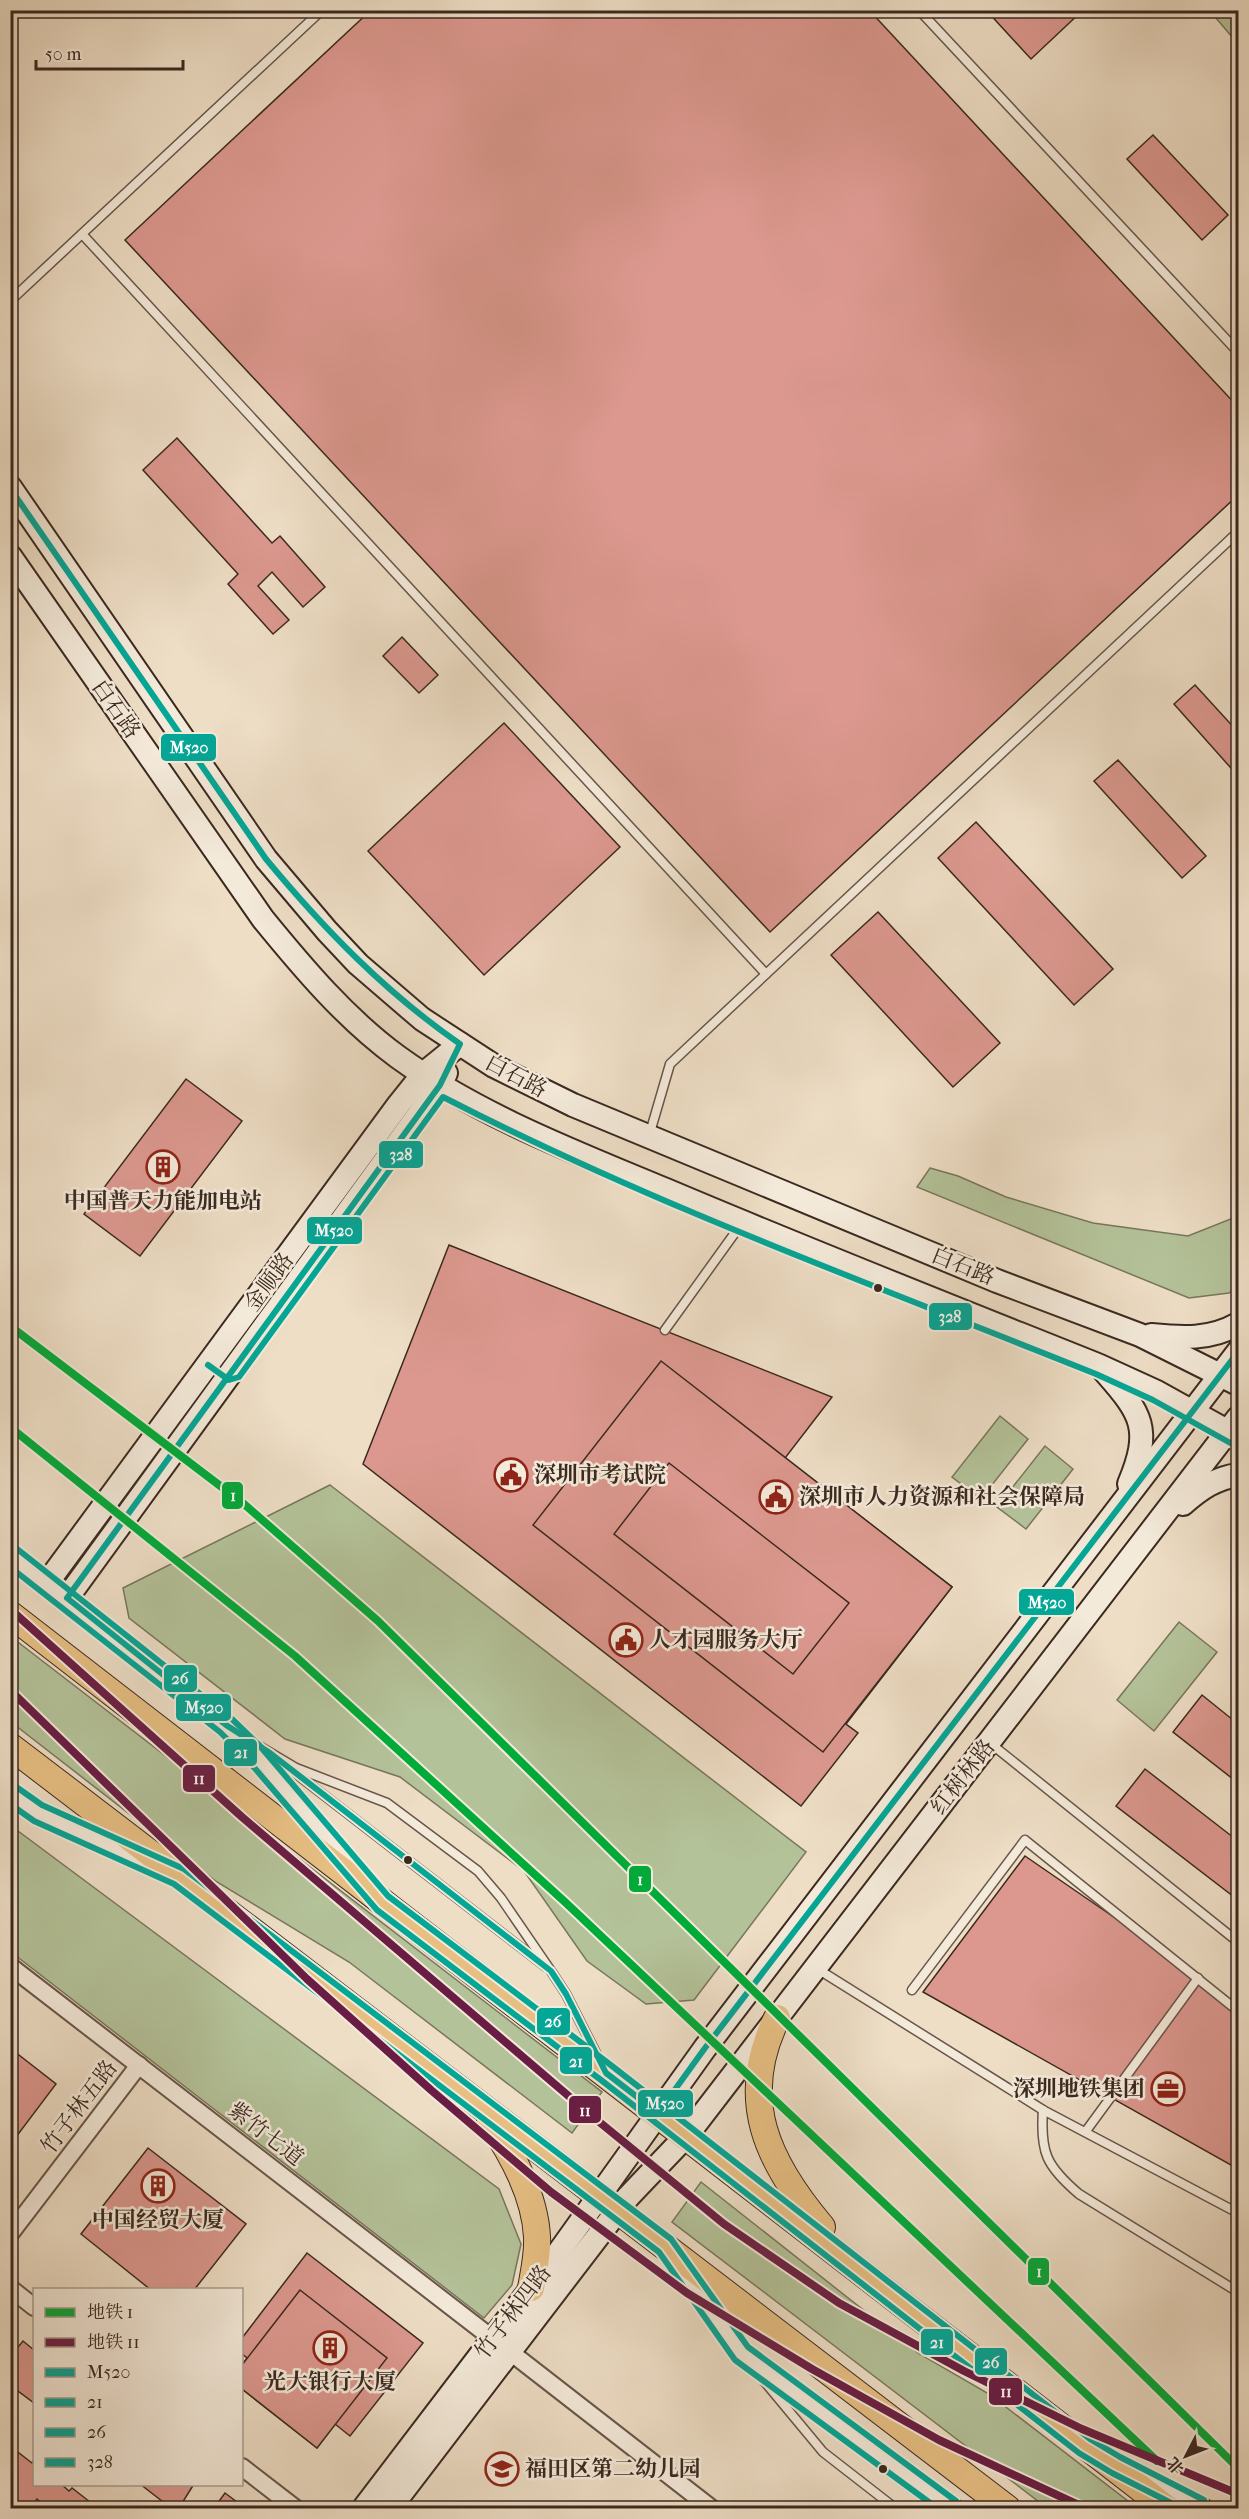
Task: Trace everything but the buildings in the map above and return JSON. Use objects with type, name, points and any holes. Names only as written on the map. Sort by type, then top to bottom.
[{"type":"main road","name":"白石路","points":[[10,487],[266,859],[296,896],[358,964],[390,994],[422,1019],[460,1044],[534,1086],[997,1281],[1140,1335],[1229,1379]]},
{"type":"main road","name":"白石路","points":[[10,556],[263,919],[292,956],[360,1024],[397,1056],[432,1079],[537,1135],[742,1222],[1100,1366],[1192,1411],[1235,1429]]},
{"type":"main road","name":"金顺路","points":[[47,1583],[348,1173],[432,1079],[460,1044]]},
{"type":"main road","name":"金顺路","points":[[67,1598],[364,1190],[432,1079]]},
{"type":"main road","points":[[1140,1335],[1190,1338],[1210,1336],[1239,1324]]},
{"type":"main road","name":"红树林路","points":[[658,2113],[705,2048],[1192,1411],[1229,1379],[1239,1352]]},
{"type":"main road","points":[[1100,1366],[1130,1400],[1141,1425],[1142,1441],[1138,1458],[1117,1511]]},
{"type":"main road","name":"红树林路","points":[[687,2135],[1157,1526],[1235,1429]]},
{"type":"main road","points":[[1157,1526],[1204,1487],[1230,1476],[1239,1475]]},
{"type":"main road","points":[[10,1555],[226,1725],[252,1751],[382,1903]]},
{"type":"main road","points":[[10,1614],[382,1903],[687,2135],[1166,2508]]},
{"type":"main road","points":[[10,1746],[1007,2508]]},
{"type":"main road","points":[[10,1792],[38,1813],[179,1876]]},
{"type":"main road","points":[[777,2018],[765,2046],[758,2079],[760,2113],[769,2142],[785,2175],[808,2211],[825,2232],[879,2284]]},
{"type":"main road","points":[[482,2108],[518,2169],[534,2217],[537,2237],[531,2288]]},
{"type":"main road","name":"竹子林四路","points":[[364,2508],[501,2345],[608,2204],[658,2113]]},
{"type":"main road","name":"竹子林四路","points":[[390,2508],[501,2345],[531,2288],[608,2204],[687,2135]]},
{"type":"main road","points":[[666,2246],[741,2353],[951,2508]]},
{"type":"main road","points":[[1085,2446],[1116,2465],[1200,2508]]},
{"type":"street","name":"紫竹七道","points":[[10,1966],[711,2508]]},
{"type":"street","name":"竹子林五路","points":[[10,2234],[139,2065]]},
{"type":"street","points":[[10,2288],[33,2306]]},
{"type":"street","points":[[243,2468],[295,2508]]},
{"type":"lane","points":[[10,301],[322,10]]},
{"type":"lane","points":[[919,10],[1239,352]]},
{"type":"lane","points":[[82,234],[766,974]]},
{"type":"lane","points":[[649,1136],[670,1064],[1239,532]]},
{"type":"lane","points":[[348,1173],[364,1190]]},
{"type":"lane","points":[[665,1330],[742,1222]]},
{"type":"lane","points":[[213,1358],[232,1371]]},
{"type":"lane","points":[[226,1725],[270,1754],[551,1971]]},
{"type":"lane","points":[[990,1743],[1239,1942]]},
{"type":"lane","points":[[270,1754],[327,1782],[387,1803],[478,1871],[501,1898],[566,1994],[606,2073]]},
{"type":"lane","points":[[912,1990],[1025,1840],[1239,2011]]},
{"type":"lane","points":[[816,1967],[1043,2110],[1239,2213]]},
{"type":"lane","points":[[1086,2131],[1198,1978]]},
{"type":"lane","points":[[1043,2110],[1041,2137],[1045,2153],[1064,2181],[1079,2194],[1239,2292]]},
{"type":"lane","points":[[741,2353],[823,2452],[895,2508]]},
{"type":"green space","points":[[1210,11],[1238,11],[1238,44]]},
{"type":"green space","points":[[930,1168],[958,1176],[1006,1197],[1093,1223],[1188,1236],[1238,1216],[1238,1286],[1229,1293],[1189,1298],[917,1187]]},
{"type":"green space","points":[[1000,1416],[1028,1439],[981,1499],[952,1477]]},
{"type":"green space","points":[[1045,1446],[1073,1469],[1026,1529],[997,1507]]},
{"type":"green space","points":[[330,1485],[806,1852],[694,2000],[646,2004],[587,1961],[524,1871],[400,1777],[285,1739],[129,1618],[123,1588]]},
{"type":"green space","points":[[1179,1622],[1217,1652],[1154,1731],[1117,1700]]},
{"type":"green space","points":[[10,1636],[602,2092],[572,2133],[349,1962],[217,1882],[11,1722]]},
{"type":"green space","points":[[10,1825],[499,2189],[521,2244],[512,2285],[484,2318],[11,1952]]},
{"type":"green space","points":[[701,2182],[918,2353],[989,2394],[1137,2508],[1047,2508],[672,2222]]},
{"type":"metro line","name":"1","points":[[10,1326],[244,1504],[378,1621],[1238,2468]]},
{"type":"metro line","name":"1","points":[[10,1427],[295,1656],[565,1902],[1157,2461]]},
{"type":"metro line","name":"11","points":[[10,1609],[242,1817],[592,2116],[724,2224],[839,2303],[964,2371],[1082,2429],[1238,2494]]},
{"type":"metro line","name":"11","points":[[10,1690],[307,1979],[431,2090],[551,2192],[687,2293],[812,2369],[939,2440],[1085,2508]]},
{"type":"transit line","name":"M520","points":[[10,488],[266,859],[333,935],[381,981],[460,1044],[440,1085],[67,1598],[226,1725],[270,1753],[551,1971],[566,1994],[606,2073],[658,2113],[705,2048],[1238,1352]]},
{"type":"transit line","name":"328","points":[[208,1365],[229,1380],[239,1377],[443,1097],[522,1136],[684,1209],[1096,1374],[1153,1400],[1234,1445]]},
{"type":"transit line","name":"26","points":[[16,1548],[232,1719],[259,1745],[388,1896],[612,2066],[1090,2439],[1204,2500]]},
{"type":"transit line","name":"21","points":[[10,1567],[220,1732],[245,1757],[377,1910],[601,2080],[1079,2453],[1112,2473],[1181,2508]]},
{"type":"transit line","name":"26","points":[[15,1786],[42,1805],[184,1869],[671,2239],[748,2347],[956,2501]]},
{"type":"transit line","name":"21","points":[[10,1804],[34,1821],[174,1884],[659,2252],[735,2360],[937,2508]]},
{"type":"place","name":"中国普天力能加电站","points":[[163,1167]]},
{"type":"place","name":"深圳市考试院","points":[[511,1475]]},
{"type":"place","name":"深圳市人力资源和社会保障局","points":[[776,1497]]},
{"type":"place","name":"人才园服务大厅","points":[[626,1640]]},
{"type":"place","name":"深圳地铁集团","points":[[1168,2089]]},
{"type":"place","name":"中国经贸大厦","points":[[158,2186]]},
{"type":"place","name":"光大银行大厦","points":[[330,2348]]},
{"type":"place","name":"福田区第二幼儿园","points":[[502,2469]]}]
